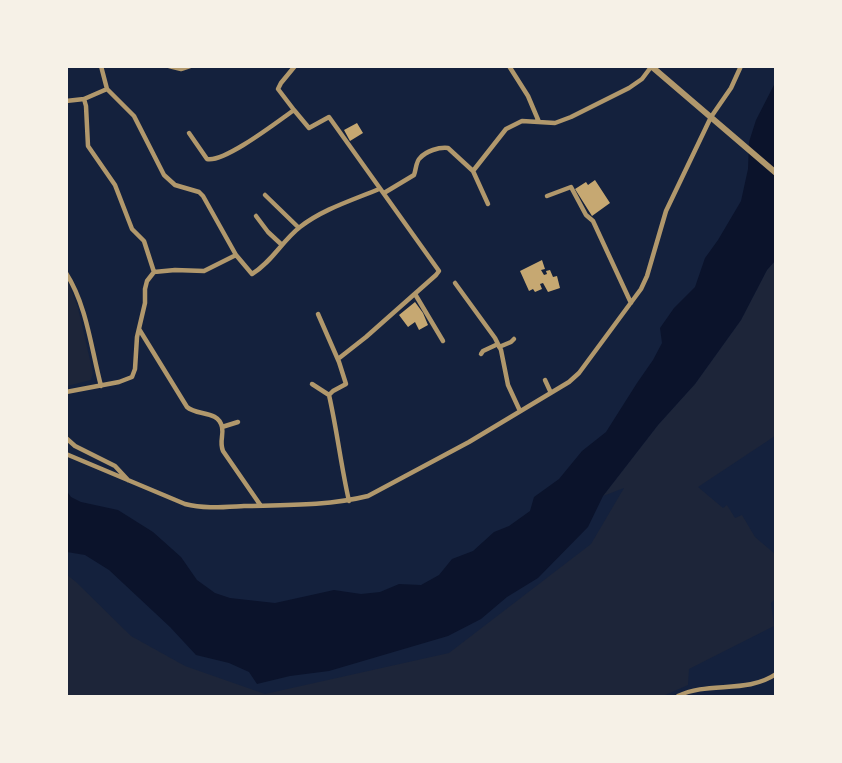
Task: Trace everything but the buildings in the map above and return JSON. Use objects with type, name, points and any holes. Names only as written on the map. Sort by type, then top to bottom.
[{"type":"street","points":[[101,66],[107,89],[134,116],[164,175],[175,185],[203,195],[236,255],[252,274],[264,266],[299,228],[325,212],[379,188]]},
{"type":"street","points":[[169,66],[181,69],[190,66]]},
{"type":"street","points":[[295,66],[278,89],[309,128],[329,117],[439,271],[338,359]]},
{"type":"street","points":[[509,66],[528,96],[539,122]]},
{"type":"street","points":[[66,454],[154,493],[194,507],[261,506],[349,501],[368,496],[469,442],[569,383],[631,304],[647,276],[666,211],[741,66]]},
{"type":"street","points":[[473,171],[506,129],[522,121],[563,120],[617,95],[642,79],[651,67],[775,173]]},
{"type":"street","points":[[66,101],[84,99],[107,89]]},
{"type":"street","points":[[84,99],[88,146],[115,185],[132,229],[144,241],[154,272]]},
{"type":"street","points":[[189,133],[211,161],[229,154],[294,110]]},
{"type":"street","points":[[384,193],[414,175],[420,158],[439,148],[447,148],[473,171],[488,204]]},
{"type":"street","points":[[547,196],[571,187],[586,215],[593,221],[631,304]]},
{"type":"street","points":[[265,195],[299,228]]},
{"type":"street","points":[[256,216],[282,245]]},
{"type":"street","points":[[66,392],[132,377],[145,289],[154,272],[204,271],[236,255]]},
{"type":"street","points":[[66,273],[86,319],[101,386]]},
{"type":"street","points":[[455,282],[488,327],[498,346],[508,385],[520,411]]},
{"type":"street","points":[[415,294],[443,341]]},
{"type":"street","points":[[318,314],[346,384],[328,396]]},
{"type":"street","points":[[139,328],[187,407],[195,412],[213,416],[222,427],[220,441],[223,451],[261,506]]},
{"type":"street","points":[[481,354],[514,339]]},
{"type":"street","points":[[545,380],[551,393]]},
{"type":"street","points":[[312,384],[328,396],[338,433],[339,455],[349,501]]},
{"type":"street","points":[[222,427],[238,422]]},
{"type":"street","points":[[66,438],[75,446],[115,466],[129,480]]},
{"type":"street","points":[[678,696],[758,682],[775,674]]},
{"type":"shaded area","points":[[775,83],[775,261],[767,270],[741,320],[695,384],[658,425],[603,496],[588,527],[538,578],[507,597],[481,619],[448,636],[329,671],[257,684],[249,672],[229,663],[196,655],[109,570],[85,555],[67,552],[66,490],[71,497],[81,502],[118,510],[153,532],[181,557],[197,580],[215,593],[230,598],[275,603],[334,590],[361,594],[380,592],[399,584],[421,585],[439,575],[452,559],[473,551],[494,532],[509,526],[530,511],[534,497],[559,479],[582,451],[606,432],[662,343],[660,328],[674,308],[695,287],[705,258],[741,201],[748,169],[749,142],[756,120]]},
{"type":"shaded area","points":[[775,261],[775,436],[698,487],[723,508],[727,505],[735,518],[742,515],[755,537],[775,554],[775,599],[771,603],[774,626],[689,669],[688,685],[663,696],[67,696],[66,574],[131,636],[185,666],[265,694],[449,653],[591,544],[624,488],[603,496],[658,425],[695,384],[741,320],[767,270]]},
{"type":"shaded area","points":[[67,279],[78,308],[93,373],[91,380],[67,386]]}]
